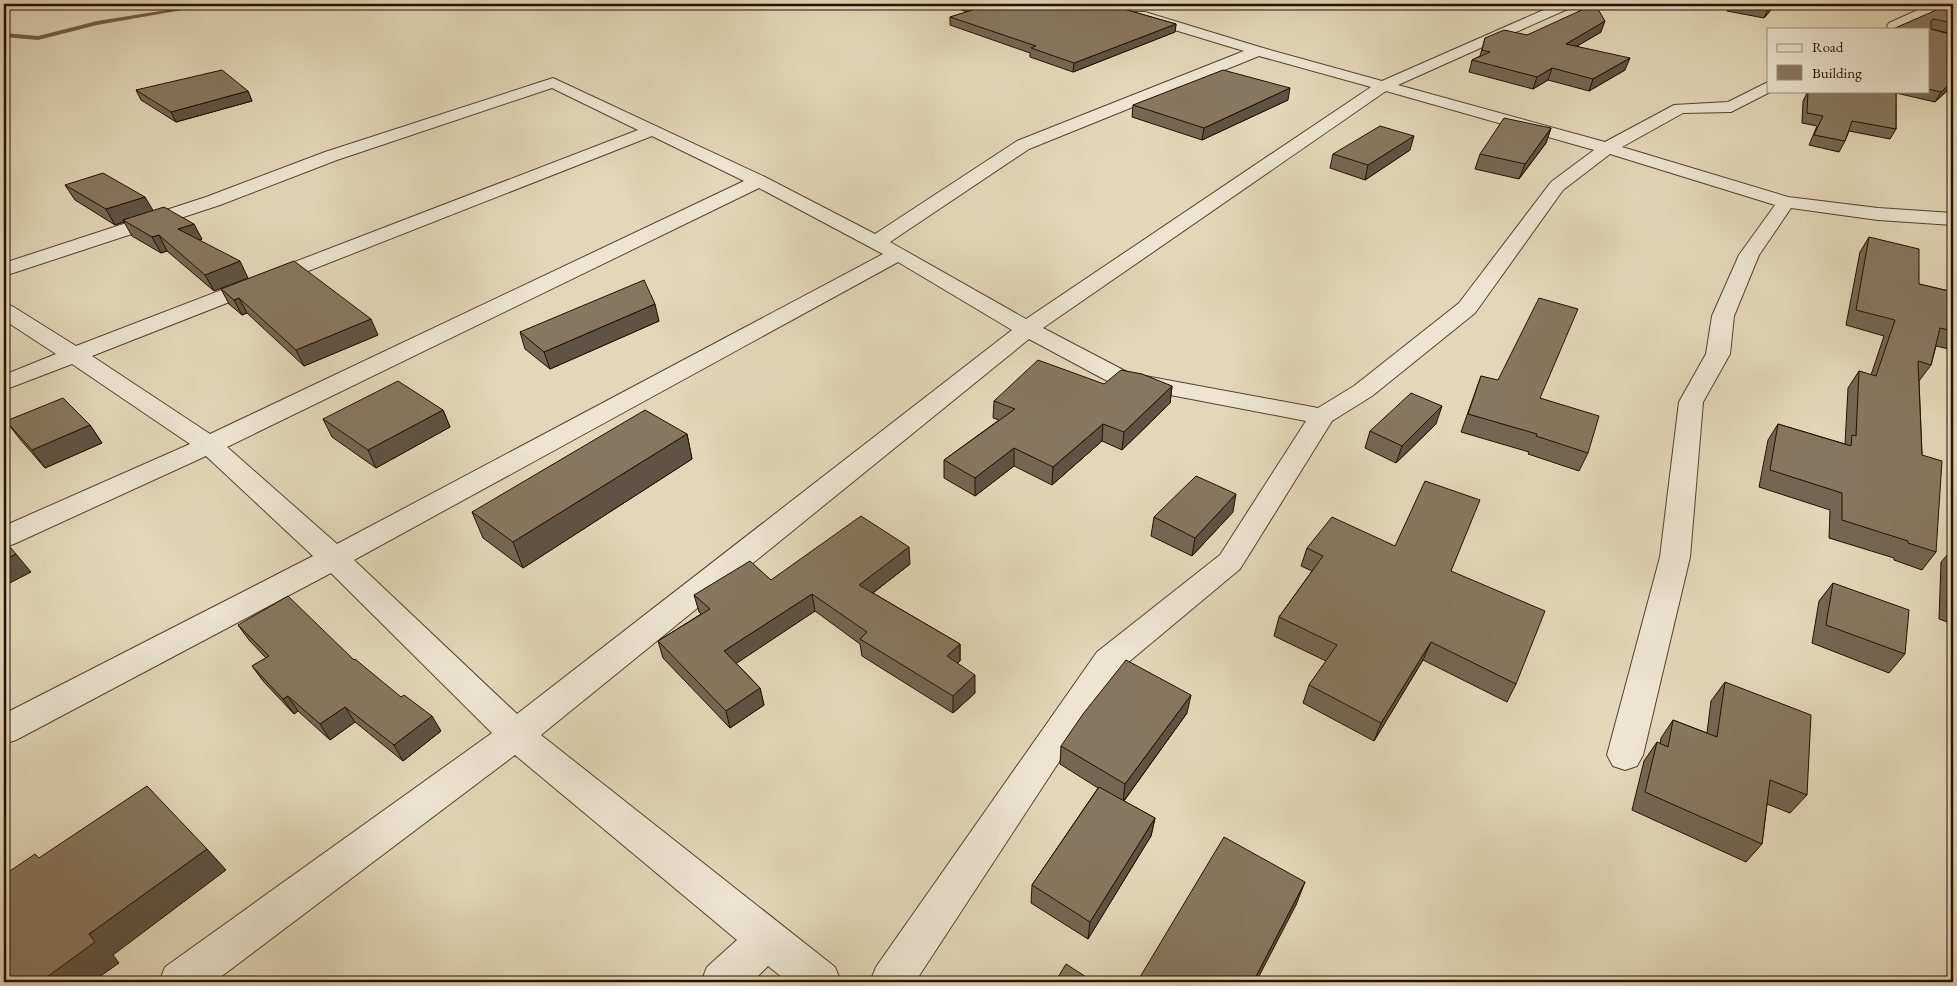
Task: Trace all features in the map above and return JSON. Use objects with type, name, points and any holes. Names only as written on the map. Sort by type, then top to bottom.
[{"type":"street","points":[[1120,4],[1112,7],[1258,52],[1607,148],[1786,202],[1878,214],[1953,219]]},
{"type":"street","points":[[1896,28],[1941,4]]},
{"type":"street","points":[[180,982],[516,735],[1027,329],[1383,86],[1560,5]]},
{"type":"street","points":[[876,242],[1023,145],[1258,52]]},
{"type":"street","points":[[4,270],[214,201],[331,156],[553,83],[759,180],[898,254],[1027,329],[1122,379],[1322,416]]},
{"type":"street","points":[[891,982],[1108,661],[1230,562],[1322,416],[1363,391],[1467,308],[1557,186],[1607,148],[1680,108],[1731,107],[1767,88]]},
{"type":"street","points":[[4,383],[652,130]]},
{"type":"street","points":[[4,537],[209,445],[759,180]]},
{"type":"street","points":[[1625,755],[1675,557],[1691,402],[1718,354],[1724,316],[1749,255],[1786,202]]},
{"type":"street","points":[[4,730],[334,558],[898,254]]},
{"type":"street","points":[[4,311],[209,445],[334,558],[516,735],[820,982]]},
{"type":"street","points":[[722,982],[766,940]]},
{"type":"building","points":[[967,4],[1106,4],[1176,24],[1074,63],[1031,48],[1036,46],[950,17],[979,8]]},
{"type":"building","points":[[1595,4],[1605,21],[1566,44],[1630,58],[1593,79],[1552,68],[1537,77],[1472,60],[1490,52],[1482,50],[1485,38],[1504,30],[1527,35]]},
{"type":"building","points":[[1740,4],[1772,4],[1768,9]]},
{"type":"building","points":[[1953,4],[1953,23],[1933,19],[1931,21],[1931,29],[1953,35],[1953,81],[1941,92],[1930,89],[1930,28],[1895,28]]},
{"type":"building","points":[[222,70],[248,91],[171,112],[136,90]]},
{"type":"building","points":[[1223,70],[1290,88],[1204,128],[1133,105]]},
{"type":"building","points":[[1808,92],[1896,92],[1896,129],[1852,121],[1845,141],[1814,135],[1823,116],[1807,113]]},
{"type":"building","points":[[1504,118],[1551,128],[1525,164],[1480,154]]},
{"type":"building","points":[[1380,126],[1414,136],[1368,165],[1333,154]]},
{"type":"building","points":[[103,173],[145,197],[106,209],[65,185]]},
{"type":"building","points":[[164,207],[194,224],[178,229],[240,261],[205,275],[159,235],[152,237],[123,220]]},
{"type":"building","points":[[1869,237],[1919,249],[1919,284],[1953,292],[1953,331],[1940,328],[1931,365],[1918,361],[1922,455],[1942,461],[1936,552],[1842,520],[1842,493],[1770,470],[1778,424],[1851,446],[1852,435],[1856,436],[1859,371],[1876,376],[1895,320],[1856,310]]},
{"type":"building","points":[[294,261],[371,319],[296,350],[239,298],[234,300],[221,289]]},
{"type":"building","points":[[644,280],[655,304],[544,352],[520,332]]},
{"type":"building","points":[[1539,298],[1578,309],[1540,398],[1599,416],[1588,453],[1536,436],[1537,434],[1468,414],[1481,376],[1498,380]]},
{"type":"building","points":[[1038,360],[1104,384],[1121,370],[1142,374],[1172,386],[1124,432],[1103,424],[1053,467],[1014,448],[975,478],[944,460],[1015,409],[994,401]]},
{"type":"building","points":[[398,381],[443,410],[368,450],[323,419]]},
{"type":"building","points":[[1411,393],[1442,406],[1402,446],[1370,431]]},
{"type":"building","points":[[63,398],[90,425],[32,450],[6,421]]},
{"type":"building","points":[[645,410],[687,434],[513,542],[472,512]]},
{"type":"building","points":[[1196,476],[1236,494],[1195,538],[1154,517]]},
{"type":"building","points":[[1425,481],[1480,500],[1451,571],[1545,611],[1516,684],[1431,642],[1381,723],[1309,685],[1337,645],[1279,617],[1323,556],[1307,548],[1332,517],[1395,546]]},
{"type":"building","points":[[861,516],[909,547],[859,585],[960,644],[947,656],[975,675],[953,696],[860,639],[867,632],[812,594],[724,651],[760,688],[726,711],[658,641],[710,609],[694,595],[750,561],[771,580]]},
{"type":"building","points":[[4,540],[16,554],[4,560]]},
{"type":"building","points":[[1949,553],[1953,554],[1953,612],[1947,610]]},
{"type":"building","points":[[1833,583],[1909,610],[1905,654],[1826,625]]},
{"type":"building","points":[[288,596],[354,660],[401,697],[404,695],[432,716],[394,745],[345,707],[320,724],[288,696],[283,699],[252,666],[269,656],[238,625]]},
{"type":"building","points":[[1126,660],[1191,695],[1125,784],[1061,746],[1083,714]]},
{"type":"building","points":[[1725,682],[1811,715],[1807,795],[1770,780],[1762,844],[1645,792],[1657,742],[1668,747],[1673,720],[1717,737]]},
{"type":"building","points":[[147,786],[207,849],[89,934],[95,942],[40,982],[4,982],[4,875],[35,854],[39,858]]},
{"type":"building","points":[[1099,787],[1155,818],[1090,922],[1032,885]]},
{"type":"building","points":[[1224,837],[1305,882],[1253,982],[1137,982]]},
{"type":"building","points":[[1066,964],[1094,982],[1055,982]]},
{"type":"waterway","points":[[4,35],[38,38],[97,23],[213,4]]}]
